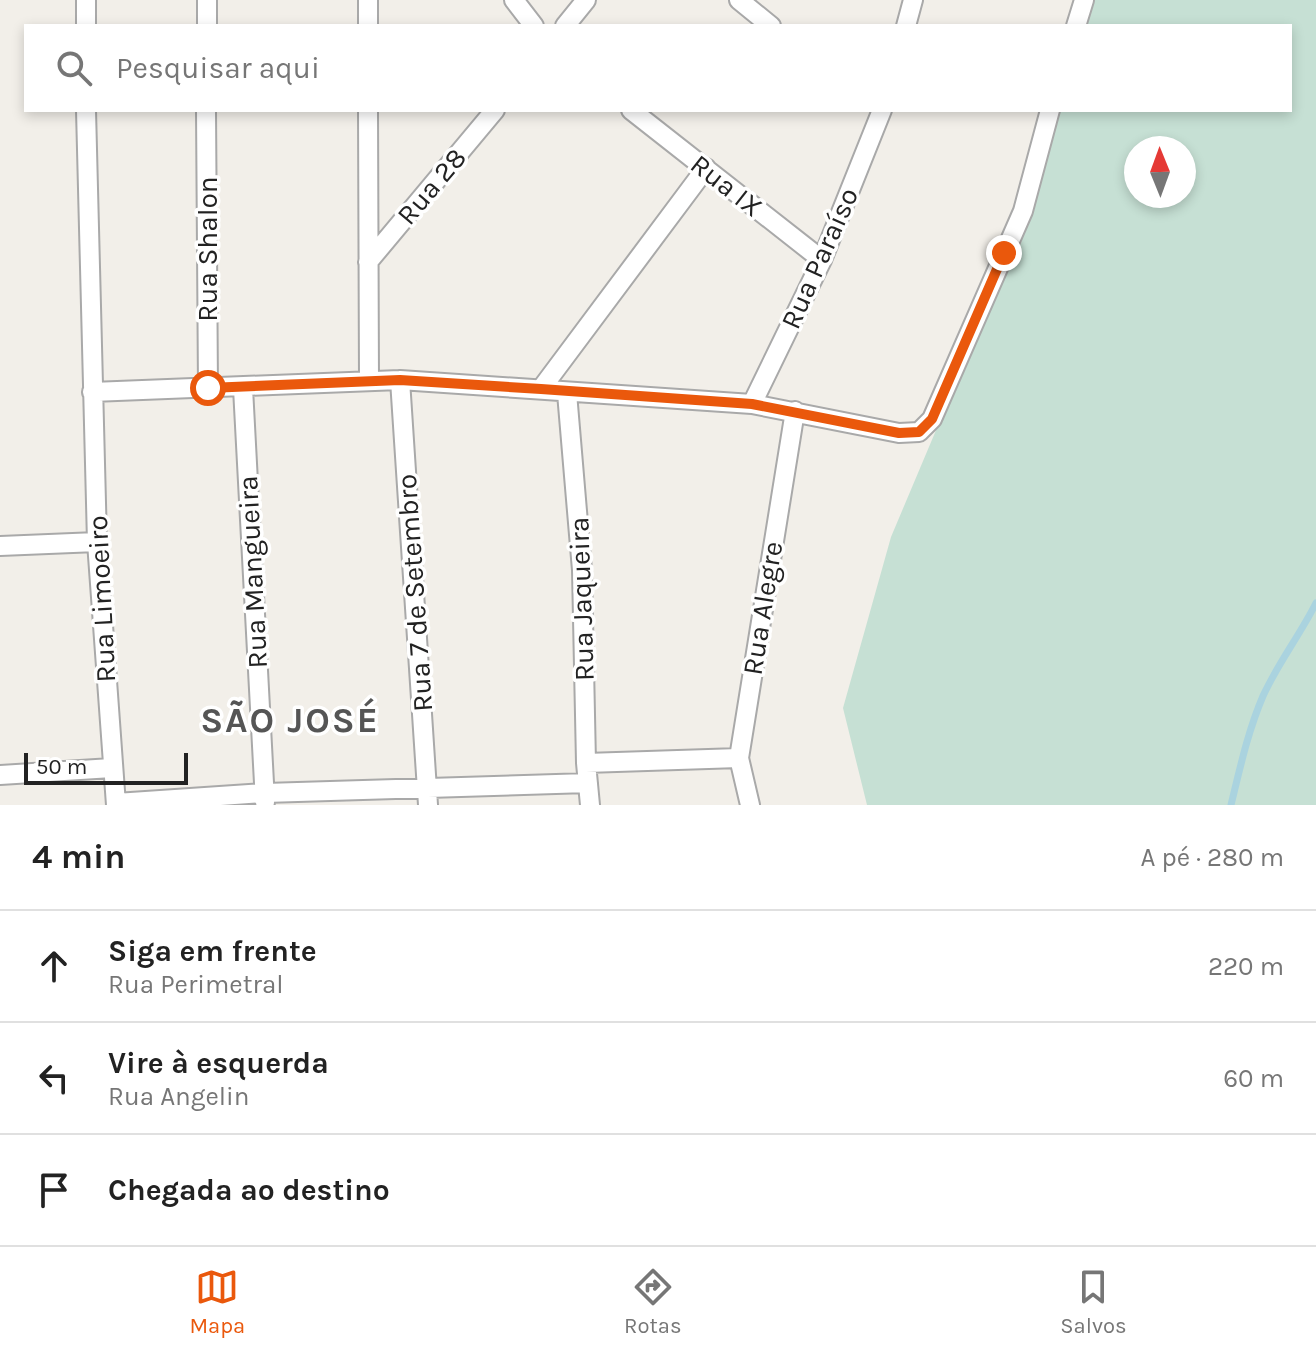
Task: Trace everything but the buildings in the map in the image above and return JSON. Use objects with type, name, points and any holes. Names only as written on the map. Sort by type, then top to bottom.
[{"type":"street","points":[[86,0],[86,24]]},
{"type":"street","points":[[207,0],[207,24]]},
{"type":"street","points":[[368,0],[368,24]]},
{"type":"street","points":[[514,0],[532,24]]},
{"type":"street","points":[[567,24],[586,0]]},
{"type":"street","points":[[739,0],[769,24]]},
{"type":"street","points":[[907,24],[913,0]]},
{"type":"street","points":[[1077,24],[1083,0]]},
{"type":"street","name":"Rua Limoeiro","points":[[86,112],[97,542],[116,804]]},
{"type":"street","name":"Rua Shalon","points":[[206,112],[208,388]]},
{"type":"street","points":[[368,112],[369,380]]},
{"type":"street","name":"Rua 28","points":[[368,262],[493,112]]},
{"type":"street","name":"Rua IX","points":[[634,112],[822,260]]},
{"type":"street","name":"Rua Paraíso","points":[[752,404],[822,260],[879,112]]},
{"type":"street","points":[[92,392],[400,380],[752,404],[899,433],[924,430],[932,419],[1023,211],[1049,112]]},
{"type":"street","points":[[541,389],[706,168]]},
{"type":"street","name":"Rua 7 de Setembro","points":[[400,380],[428,797]]},
{"type":"street","name":"Rua Mangueira","points":[[243,388],[265,799]]},
{"type":"street","name":"Rua Jaqueira","points":[[567,393],[582,570],[586,763],[590,805]]},
{"type":"street","name":"Rua Alegre","points":[[750,805],[739,758],[795,411]]},
{"type":"street","points":[[0,546],[97,542]]},
{"type":"street","points":[[586,763],[739,758]]},
{"type":"street","points":[[0,775],[112,768]]},
{"type":"street","points":[[116,804],[428,797],[588,783]]},
{"type":"green space","points":[[1091,0],[1316,0],[1316,805],[867,805],[843,708],[891,537],[969,352],[1021,243],[1056,112],[1292,112],[1292,24],[1083,24]]},
{"type":"waterway","points":[[1231,805],[1263,696],[1316,603]]},
{"type":"district","name":"SÃO JOSÉ","points":[[290,719]]},
{"type":"route","points":[[208,388],[400,380],[752,404],[899,433],[919,432],[932,419],[1004,253]]}]
